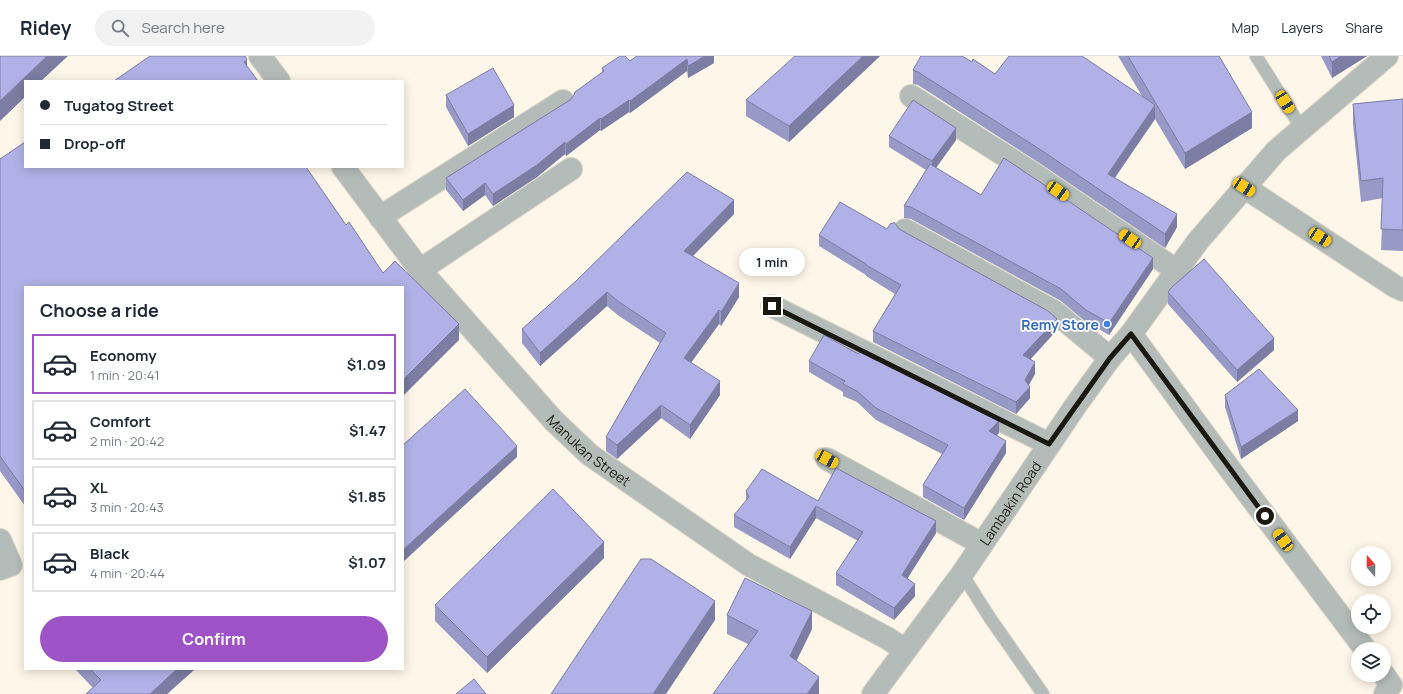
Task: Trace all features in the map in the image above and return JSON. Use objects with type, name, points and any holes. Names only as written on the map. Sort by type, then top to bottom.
[{"type":"street","points":[[260,56],[278,80]]},
{"type":"street","name":"Lambakin Road","points":[[873,694],[962,574],[1049,444],[1110,358],[1131,334],[1198,240],[1276,151],[1387,56]]},
{"type":"street","points":[[911,96],[1034,174],[1176,270]]},
{"type":"street","points":[[380,217],[563,101]]},
{"type":"street","name":"Manukan Street","points":[[344,168],[420,270],[554,421],[590,455],[749,565],[887,638],[905,650]]},
{"type":"street","points":[[420,270],[571,169]]},
{"type":"street","points":[[1244,187],[1396,287],[1403,290]]},
{"type":"street","points":[[905,230],[1054,312],[1110,358]]},
{"type":"street","points":[[772,306],[1049,444]]},
{"type":"street","points":[[1131,334],[1359,642]]},
{"type":"street","points":[[827,459],[982,544]]},
{"type":"street","points":[[0,540],[11,565],[0,569]]},
{"type":"street","points":[[1386,694],[1391,685],[1389,682]]},
{"type":"lane","points":[[1256,56],[1302,129]]},
{"type":"lane","points":[[962,574],[990,618],[1043,694]]},
{"type":"building","points":[[0,56],[47,56],[0,101]]},
{"type":"building","points":[[150,56],[245,56],[247,60],[244,62],[257,80],[115,80]]},
{"type":"building","points":[[620,56],[625,56],[630,61],[637,56],[705,56],[688,66],[687,59],[630,101],[629,100],[601,119],[600,118],[566,144],[565,142],[537,165],[493,194],[485,183],[463,200],[446,178],[570,100],[575,92],[604,71],[602,68]]},
{"type":"building","points":[[795,56],[863,56],[789,126],[746,100]]},
{"type":"building","points":[[921,56],[962,56],[972,62],[973,59],[995,74],[1009,56],[1082,56],[1155,105],[1108,174],[1177,214],[1165,234],[1041,150],[913,70]]},
{"type":"building","points":[[1128,56],[1219,56],[1252,112],[1185,153]]},
{"type":"building","points":[[1329,56],[1341,56],[1332,62]]},
{"type":"building","points":[[493,68],[514,105],[468,134],[446,95]]},
{"type":"building","points":[[1403,99],[1403,230],[1381,229],[1383,178],[1361,181],[1353,104]]},
{"type":"building","points":[[913,100],[956,128],[932,161],[889,136]]},
{"type":"building","points":[[24,143],[24,168],[307,168],[346,225],[349,222],[383,273],[395,261],[459,324],[404,379],[404,286],[24,286],[24,490],[0,456],[0,159]]},
{"type":"building","points":[[1004,158],[1153,258],[1109,323],[1086,310],[1061,289],[911,207],[904,206],[930,164],[981,195]]},
{"type":"building","points":[[687,172],[734,200],[684,251],[739,283],[721,312],[719,310],[684,358],[720,381],[690,425],[661,405],[617,445],[606,437],[666,333],[619,302],[607,292],[540,353],[522,329],[576,281]]},
{"type":"building","points":[[840,202],[887,229],[891,223],[892,224],[894,222],[899,229],[1048,311],[1057,319],[1023,355],[1035,362],[1025,380],[1030,387],[1016,402],[873,331],[901,285],[819,235]]},
{"type":"building","points":[[1204,259],[1274,338],[1237,370],[1168,292]]},
{"type":"building","points":[[824,335],[858,354],[860,352],[999,421],[989,431],[1006,441],[964,508],[923,485],[948,445],[876,408],[857,391],[843,384],[845,381],[809,361]]},
{"type":"building","points":[[1259,369],[1298,410],[1241,447],[1225,395]]},
{"type":"building","points":[[465,389],[517,446],[404,549],[404,444]]},
{"type":"building","points":[[836,468],[936,521],[902,575],[915,584],[894,608],[836,573],[863,532],[816,506],[790,547],[734,515],[749,497],[746,491],[762,469],[818,501]]},
{"type":"building","points":[[553,489],[604,542],[487,657],[435,605]]},
{"type":"building","points":[[641,559],[651,559],[715,601],[653,694],[551,694]]},
{"type":"building","points":[[745,578],[812,611],[790,656],[819,677],[807,694],[713,694],[758,631],[727,615]]},
{"type":"building","points":[[91,670],[176,670],[150,694],[86,694],[101,680]]},
{"type":"building","points":[[474,679],[486,694],[456,694]]},
{"type":"place","name":"Remy Store","points":[[1107,324]]},
{"type":"route","points":[[772,306],[1049,444],[1110,358],[1131,334],[1265,516]]}]
